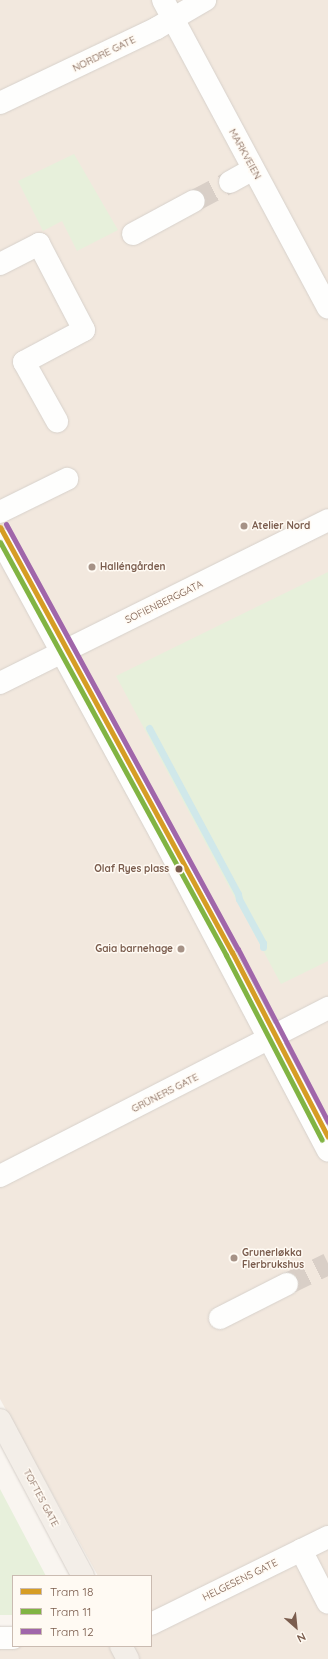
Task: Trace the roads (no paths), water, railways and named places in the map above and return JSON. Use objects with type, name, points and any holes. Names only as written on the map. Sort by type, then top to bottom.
[{"type":"main road","name":"TOFTES GATE","points":[[0,1420],[82,1575]]},
{"type":"main road","points":[[122,1647],[128,1659]]},
{"type":"street","name":"NORDRE GATE","points":[[0,104],[157,28],[167,9],[205,0]]},
{"type":"street","name":"MARKVEIEN","points":[[167,9],[328,308]]},
{"type":"street","points":[[230,182],[253,170]]},
{"type":"street","points":[[132,234],[194,201]]},
{"type":"street","points":[[0,264],[39,244],[84,330],[24,362],[57,420]]},
{"type":"street","points":[[0,512],[67,479]]},
{"type":"street","name":"SOFIENBERGGATA","points":[[0,683],[328,520]]},
{"type":"street","points":[[0,539],[270,1039],[328,1150]]},
{"type":"street","name":"GRÜNERS GATE","points":[[0,1176],[328,1008]]},
{"type":"street","points":[[220,1318],[287,1284]]},
{"type":"street","name":"HELGESENS GATE","points":[[152,1624],[328,1537]]},
{"type":"street","points":[[301,1550],[328,1603]]},
{"type":"street","points":[[0,1638],[12,1638]]},
{"type":"waterway","points":[[149,728],[238,894],[239,899],[263,943],[263,947]]},
{"type":"tunnel","points":[[194,201],[230,182]]},
{"type":"tunnel","points":[[287,1284],[328,1264]]},
{"type":"tram line","name":"12","points":[[6,524],[238,949],[328,1122]]},
{"type":"tram line","name":"18","points":[[0,527],[232,952],[328,1137]]},
{"type":"tram line","name":"11","points":[[0,542],[226,955],[322,1140]]},
{"type":"place","name":"Atelier Nord","points":[[244,526]]},
{"type":"place","name":"Halléngården","points":[[92,567]]},
{"type":"place","name":"Olaf Ryes plass","points":[[179,869]]},
{"type":"place","name":"Gaia barnehage","points":[[181,949]]},
{"type":"place","name":"Grunerløkka Flerbrukshus","points":[[234,1258]]}]
